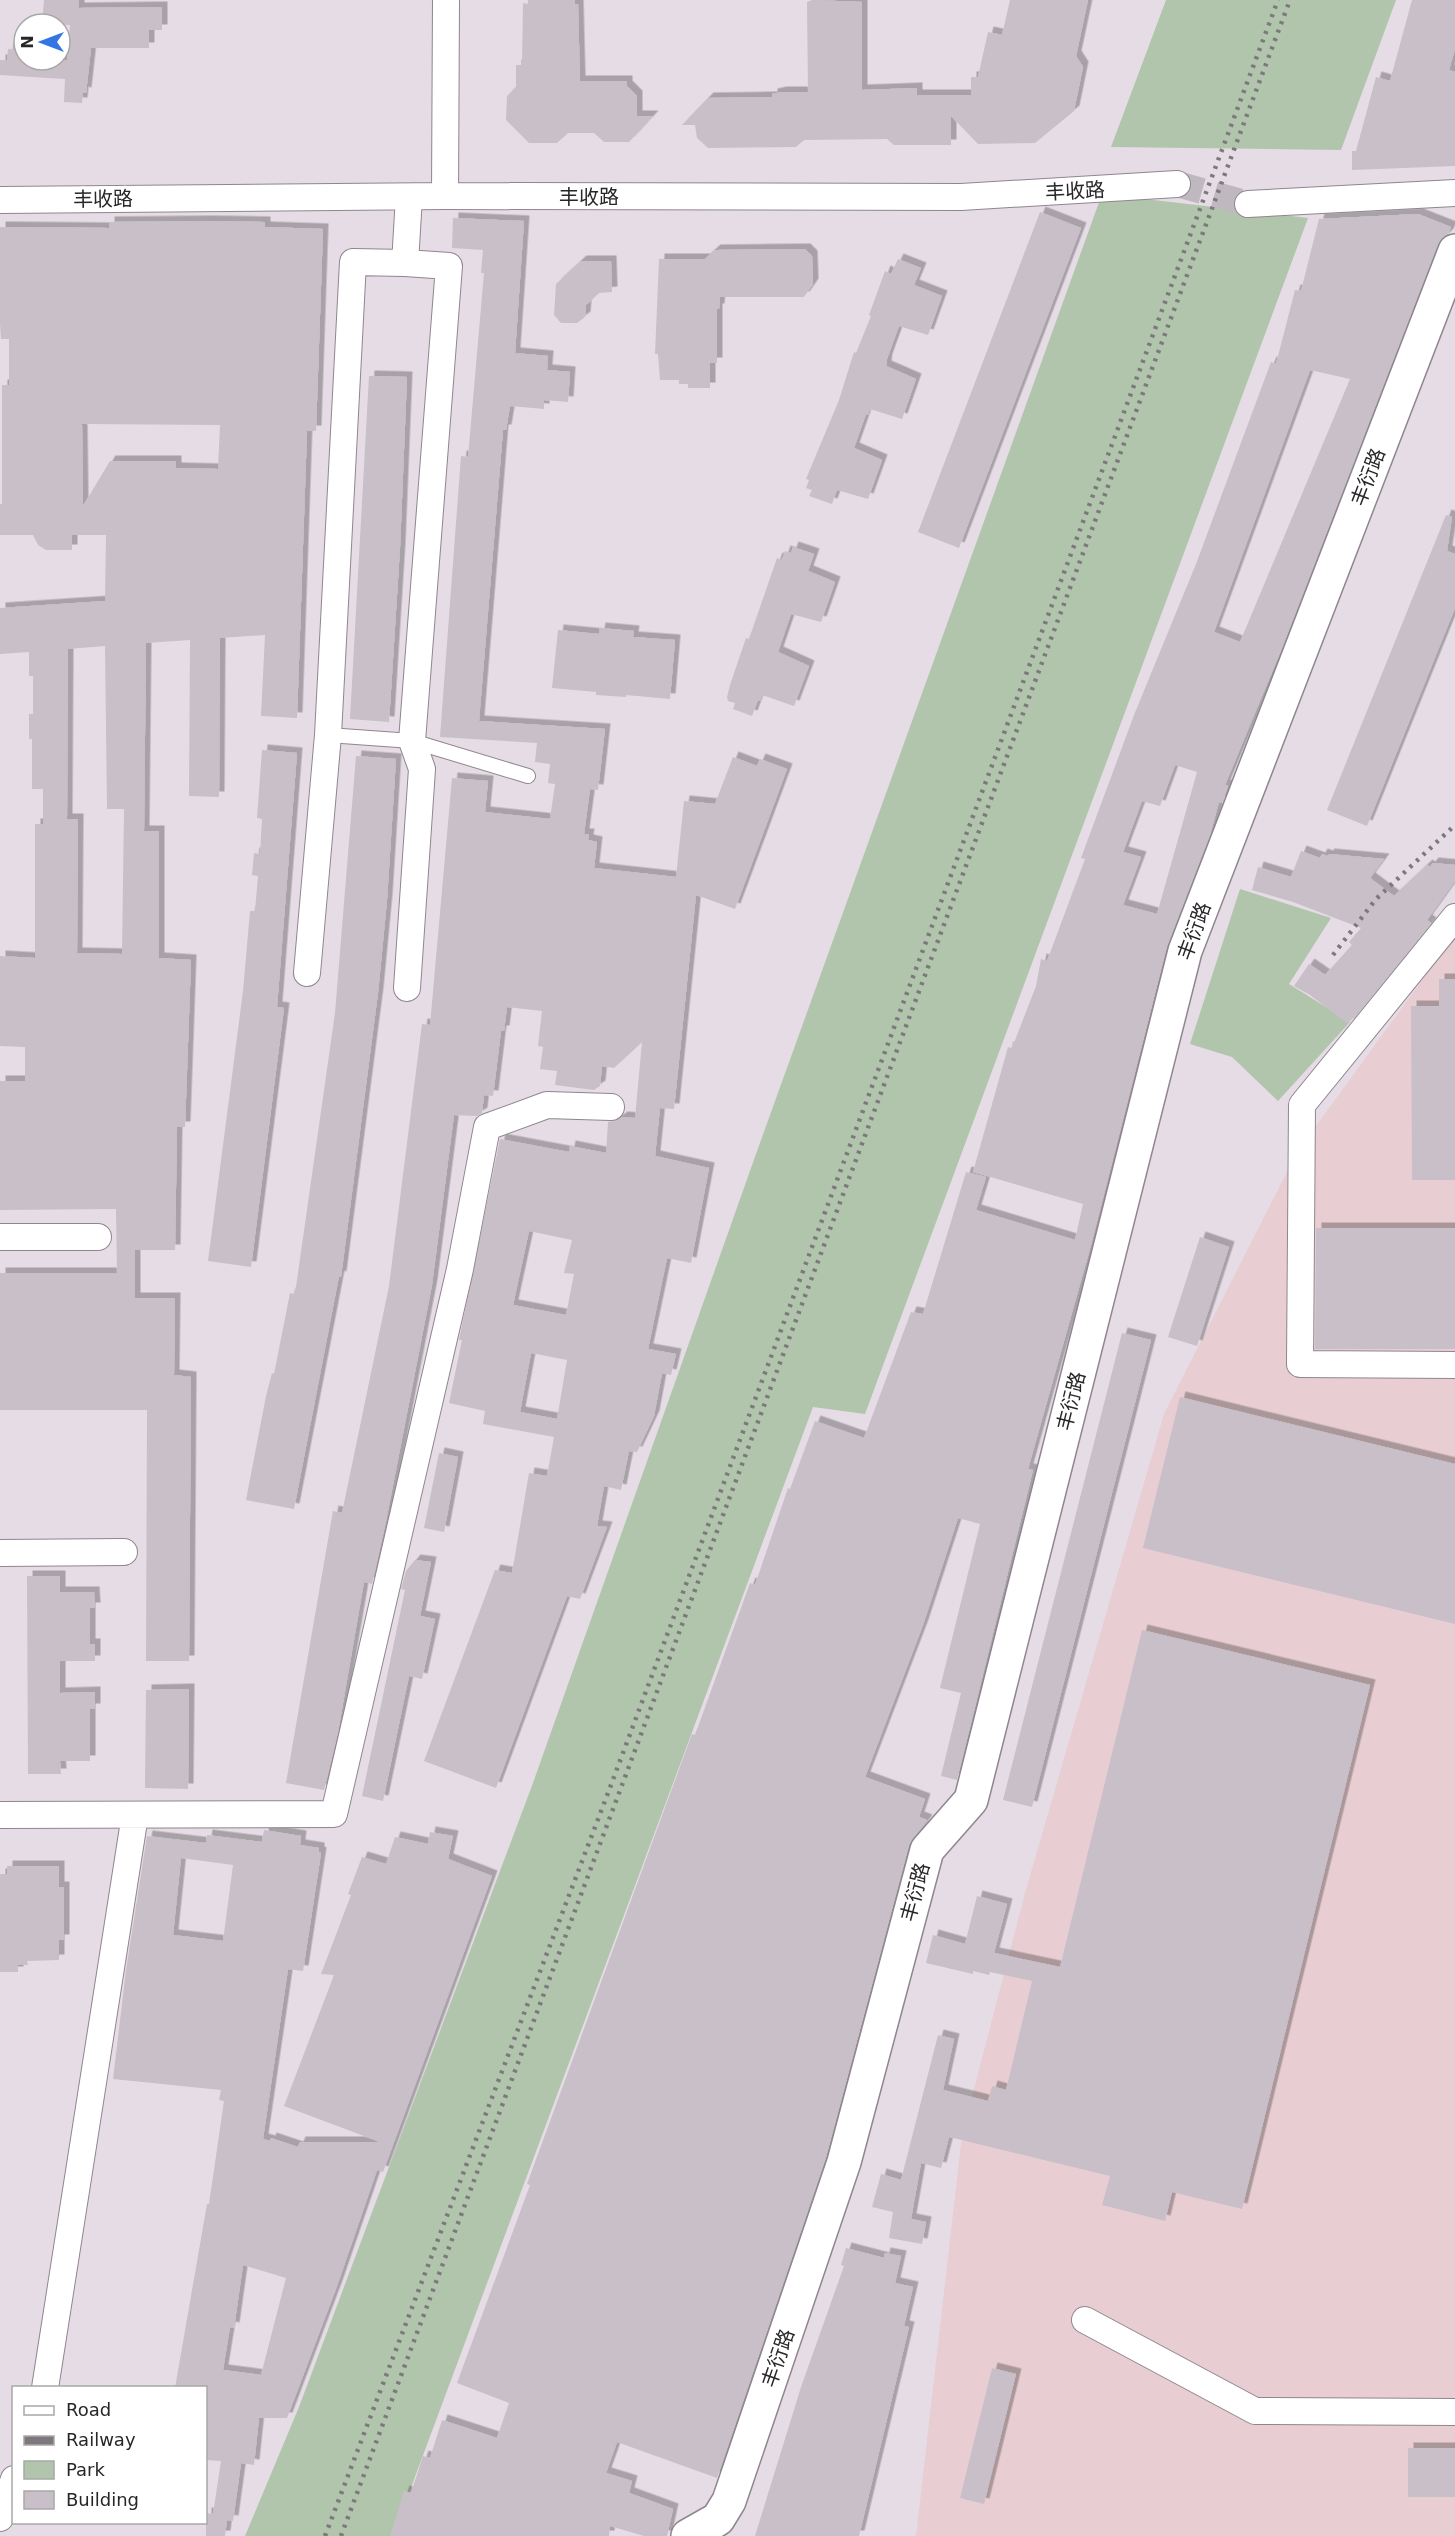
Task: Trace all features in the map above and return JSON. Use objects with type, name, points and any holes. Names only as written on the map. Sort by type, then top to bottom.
[{"type":"street","points":[[445,196],[446,0]]},
{"type":"street","name":"丰收路","points":[[0,200],[409,196],[961,197],[1177,184]]},
{"type":"street","points":[[1248,204],[1455,193]]},
{"type":"street","points":[[405,263],[409,196]]},
{"type":"street","name":"丰衍路","points":[[688,2536],[718,2519],[729,2501],[844,2162],[927,1850],[971,1800],[1185,951],[1455,251]]},
{"type":"street","points":[[307,973],[328,735],[353,262],[449,266],[412,741],[422,769],[407,988]]},
{"type":"street","points":[[1455,917],[1302,1105],[1300,1364],[1455,1365]]},
{"type":"street","points":[[0,1815],[334,1814],[460,1269],[487,1127],[547,1105],[611,1107]]},
{"type":"street","points":[[0,1237],[98,1237]]},
{"type":"street","points":[[0,1553],[124,1552]]},
{"type":"street","points":[[45,2386],[135,1815]]},
{"type":"street","points":[[1085,2320],[1254,2411],[1455,2412]]},
{"type":"street","points":[[0,2518],[12,2485]]},
{"type":"lane","points":[[328,735],[412,741],[528,776]]},
{"type":"shaded area","points":[[1455,935],[1455,2536],[916,2536],[962,2135],[1025,1893],[1164,1414],[1297,1152]]},
{"type":"green space","points":[[1166,0],[1396,0],[1341,150],[1111,147]]},
{"type":"green space","points":[[1102,194],[1308,218],[865,1414],[813,1407],[393,2536],[245,2536],[299,2407],[533,1783],[756,1154]]},
{"type":"green space","points":[[1240,889],[1331,918],[1289,984],[1350,1022],[1278,1101],[1232,1057],[1190,1044]]},
{"type":"building","points":[[44,0],[79,0],[79,8],[162,7],[162,30],[149,30],[149,48],[91,48],[86,93],[83,92],[82,103],[64,102],[65,79],[0,75],[0,60],[7,60],[8,49],[12,49],[12,72],[72,72],[72,12],[43,12]]},
{"type":"building","points":[[529,0],[575,0],[575,4],[578,4],[580,81],[627,81],[627,86],[637,96],[637,116],[653,116],[629,142],[604,142],[594,133],[568,133],[557,143],[529,143],[506,120],[507,96],[516,87],[516,65],[522,65],[523,3],[529,4]]},
{"type":"building","points":[[812,0],[862,2],[862,90],[917,88],[917,95],[971,95],[971,77],[978,77],[988,32],[1002,35],[1010,0],[1088,0],[1076,56],[1083,67],[1074,111],[1035,143],[978,144],[951,116],[951,145],[894,145],[887,139],[804,140],[796,147],[708,148],[697,138],[695,125],[682,125],[708,98],[772,97],[772,94],[781,92],[808,92],[807,2]]},
{"type":"building","points":[[1412,0],[1455,0],[1455,49],[1449,70],[1455,72],[1455,166],[1352,170],[1352,151],[1356,151],[1376,77],[1390,81]]},
{"type":"building","points":[[1040,212],[1081,228],[959,548],[918,532]]},
{"type":"building","points":[[1418,214],[1451,227],[1448,234],[1438,244],[1282,648],[1225,785],[1228,786],[1222,803],[1219,802],[1210,835],[1167,946],[1091,1245],[1028,1469],[1033,1470],[957,1780],[941,1776],[961,1693],[940,1688],[980,1524],[958,1518],[923,1625],[865,1777],[925,1799],[919,1817],[927,1820],[909,1845],[826,2157],[717,2478],[617,2442],[606,2473],[632,2481],[629,2493],[673,2509],[667,2536],[644,2536],[610,2526],[609,2536],[390,2536],[404,2491],[411,2493],[423,2456],[430,2458],[442,2420],[497,2438],[509,2403],[457,2383],[530,2185],[527,2184],[692,1734],[695,1735],[750,1583],[755,1585],[788,1488],[790,1489],[815,1421],[864,1438],[911,1312],[923,1314],[966,1172],[986,1177],[976,1210],[1075,1240],[1083,1204],[973,1172],[1008,1047],[1012,1048],[1036,986],[1041,959],[1047,961],[1085,859],[1081,858],[1134,715],[1196,564],[1271,362],[1276,364],[1295,290],[1301,291],[1319,219]],"holes":[[[1310,370],[1350,379],[1240,642],[1214,632]],[[1175,765],[1197,772],[1157,914],[1123,905],[1141,857],[1123,852],[1142,801],[1160,806]]]},
{"type":"building","points":[[453,218],[524,221],[515,353],[548,356],[547,370],[570,372],[568,402],[544,400],[544,409],[510,406],[506,430],[503,430],[479,721],[605,729],[598,790],[590,789],[584,834],[589,834],[588,840],[597,842],[594,868],[676,877],[684,801],[715,804],[733,757],[757,766],[760,759],[787,769],[735,909],[696,895],[674,1109],[660,1108],[655,1156],[709,1168],[691,1263],[667,1258],[648,1349],[676,1354],[671,1375],[662,1373],[654,1416],[637,1452],[629,1451],[621,1490],[604,1486],[597,1526],[607,1527],[580,1599],[567,1596],[496,1788],[424,1761],[495,1570],[512,1573],[529,1473],[547,1476],[554,1437],[483,1424],[485,1411],[449,1403],[462,1340],[459,1340],[500,1139],[569,1152],[570,1146],[606,1153],[608,1122],[622,1117],[635,1118],[642,1042],[614,1068],[602,1066],[600,1086],[594,1090],[555,1085],[557,1071],[540,1069],[543,1047],[538,1046],[542,1011],[507,1007],[504,1031],[501,1031],[493,1096],[484,1095],[482,1113],[477,1116],[454,1115],[432,1285],[372,1584],[364,1582],[338,1732],[324,1790],[286,1783],[333,1511],[342,1513],[389,1286],[422,1024],[430,1025],[452,778],[488,781],[485,812],[550,819],[555,784],[548,783],[550,764],[535,762],[537,743],[440,737],[461,456],[468,457],[484,273],[481,273],[483,250],[452,248]],"holes":[[[529,1231],[572,1240],[564,1273],[574,1274],[566,1315],[513,1305]],[[531,1353],[567,1360],[557,1419],[520,1412]]]},
{"type":"building","points":[[109,222],[265,222],[265,227],[323,229],[316,431],[307,431],[297,718],[261,716],[265,635],[220,638],[219,797],[189,796],[190,640],[146,643],[144,831],[159,831],[159,958],[191,960],[185,1127],[177,1127],[175,1250],[135,1250],[135,1298],[175,1298],[174,1375],[191,1377],[189,1661],[146,1661],[147,1410],[0,1410],[0,1273],[117,1273],[116,1209],[0,1210],[0,1081],[25,1081],[25,1047],[0,1046],[0,956],[35,958],[35,824],[43,824],[43,789],[32,789],[32,739],[29,739],[29,714],[33,714],[33,676],[29,676],[29,652],[0,654],[0,608],[105,601],[106,535],[72,535],[72,550],[46,550],[38,545],[33,535],[0,535],[2,385],[9,385],[9,339],[1,339],[0,227],[109,228]],"holes":[[[82,424],[220,425],[218,469],[176,468],[176,461],[110,461],[83,506]],[[105,646],[107,809],[124,809],[122,954],[77,953],[78,819],[67,819],[68,649]]]},
{"type":"building","points":[[805,249],[812,256],[813,284],[804,297],[720,297],[719,309],[717,309],[717,363],[710,363],[710,388],[688,388],[688,384],[679,384],[679,380],[660,380],[658,354],[655,354],[659,259],[705,259],[715,250]]},
{"type":"building","points":[[898,259],[921,268],[914,285],[942,296],[928,335],[899,326],[887,359],[886,366],[916,379],[902,419],[870,409],[868,415],[866,414],[854,448],[882,460],[868,499],[837,490],[832,504],[809,496],[812,490],[806,488],[809,480],[806,479],[839,400],[854,352],[856,353],[871,316],[869,315],[885,271],[891,274]]},
{"type":"building","points":[[581,261],[611,261],[612,292],[599,293],[586,305],[585,317],[577,323],[561,323],[554,315],[556,284]]},
{"type":"building","points":[[369,376],[407,377],[400,548],[389,722],[350,719]]},
{"type":"building","points":[[1446,515],[1452,517],[1447,551],[1455,554],[1455,608],[1367,826],[1327,810]]},
{"type":"building","points":[[793,547],[814,554],[808,571],[835,582],[821,622],[791,614],[778,652],[809,666],[794,706],[762,695],[752,716],[733,709],[735,703],[728,701],[727,697],[746,638],[749,639],[777,558],[782,560],[785,551],[791,553]]},
{"type":"building","points":[[600,628],[634,631],[633,637],[675,640],[670,699],[596,695],[596,692],[552,688],[558,630],[599,634]]},
{"type":"building","points":[[262,750],[297,753],[277,1007],[284,1008],[251,1267],[208,1261],[243,991],[250,911],[255,911],[258,876],[252,875],[254,853],[260,854],[262,819],[257,818]]},
{"type":"building","points":[[356,756],[396,759],[387,900],[378,993],[341,1277],[339,1276],[294,1509],[246,1500],[266,1396],[272,1373],[274,1374],[290,1293],[295,1294],[335,1013]]},
{"type":"building","points":[[1301,851],[1320,858],[1322,854],[1328,856],[1329,854],[1384,859],[1370,878],[1394,896],[1427,865],[1430,867],[1433,863],[1455,865],[1455,881],[1427,920],[1431,923],[1348,1024],[1310,995],[1294,986],[1309,964],[1325,975],[1352,945],[1349,942],[1361,928],[1293,902],[1252,890],[1258,867],[1291,877]]},
{"type":"building","points":[[1439,979],[1455,979],[1455,1180],[1412,1180],[1411,1006],[1439,1006]]},
{"type":"building","points":[[1316,1228],[1455,1228],[1455,1349],[1315,1349]]},
{"type":"building","points":[[1200,1237],[1229,1247],[1197,1346],[1168,1337]]},
{"type":"building","points":[[1122,1333],[1151,1340],[1032,1807],[1003,1800]]},
{"type":"building","points":[[1180,1397],[1455,1464],[1455,1624],[1143,1548]]},
{"type":"building","points":[[439,1453],[458,1457],[444,1532],[424,1528]]},
{"type":"building","points":[[415,1560],[431,1562],[420,1616],[435,1619],[422,1679],[409,1676],[383,1801],[362,1796],[405,1590],[401,1589],[406,1571]]},
{"type":"building","points":[[27,1576],[60,1576],[60,1592],[94,1592],[95,1608],[90,1608],[90,1644],[95,1644],[95,1661],[60,1661],[60,1693],[95,1692],[95,1709],[90,1709],[90,1761],[60,1761],[61,1774],[28,1774]]},
{"type":"building","points":[[1142,1630],[1370,1685],[1242,2209],[1172,2192],[1165,2221],[1102,2205],[1110,2176],[949,2137],[941,2168],[921,2163],[911,2219],[926,2222],[922,2244],[889,2238],[893,2212],[872,2207],[881,2174],[901,2180],[938,2035],[954,2039],[943,2090],[988,2101],[992,2086],[1006,2090],[1032,1981],[990,1972],[989,1975],[973,1971],[973,1974],[926,1963],[933,1935],[965,1944],[977,1896],[1007,1904],[994,1953],[1060,1967]]},
{"type":"building","points":[[189,1689],[188,1789],[145,1788],[146,1690]]},
{"type":"building","points":[[264,1830],[301,1836],[300,1845],[319,1848],[321,1853],[303,1971],[288,1969],[263,2139],[270,2141],[271,2138],[298,2147],[300,2142],[380,2142],[284,2106],[334,1975],[321,1974],[351,1895],[348,1894],[362,1857],[386,1864],[395,1837],[428,1844],[430,1832],[453,1836],[448,1859],[492,1876],[383,2172],[377,2170],[337,2286],[287,2418],[259,2418],[254,2465],[241,2463],[233,2521],[227,2520],[225,2536],[206,2536],[207,2513],[213,2514],[221,2461],[207,2460],[207,2386],[175,2386],[207,2204],[209,2204],[224,2101],[219,2100],[221,2090],[113,2079],[126,1970],[147,1836],[206,1843],[207,1835],[262,1842]],"holes":[[[181,1858],[233,1865],[223,1941],[173,1935]],[[243,2265],[286,2278],[261,2375],[223,2370],[230,2327],[234,2328]]]},
{"type":"building","points":[[7,1866],[59,1866],[59,1887],[64,1887],[64,1940],[59,1940],[59,1960],[27,1961],[28,1965],[18,1965],[18,1972],[0,1972],[0,1874],[7,1874]]},
{"type":"building","points":[[846,2248],[884,2258],[885,2253],[901,2256],[895,2283],[913,2287],[904,2326],[909,2327],[859,2536],[755,2536],[801,2387],[844,2266],[841,2265]]},
{"type":"building","points":[[992,2368],[1016,2374],[984,2504],[960,2498]]},
{"type":"building","points":[[1408,2448],[1455,2448],[1455,2497],[1408,2497]]},
{"type":"tunnel","points":[[1177,184],[1248,204]]},
{"type":"railway","points":[[325,2536],[608,1793],[1278,0]]},
{"type":"railway","points":[[341,2536],[1290,0]]},
{"type":"railway","points":[[1333,955],[1376,899],[1455,825]]}]
